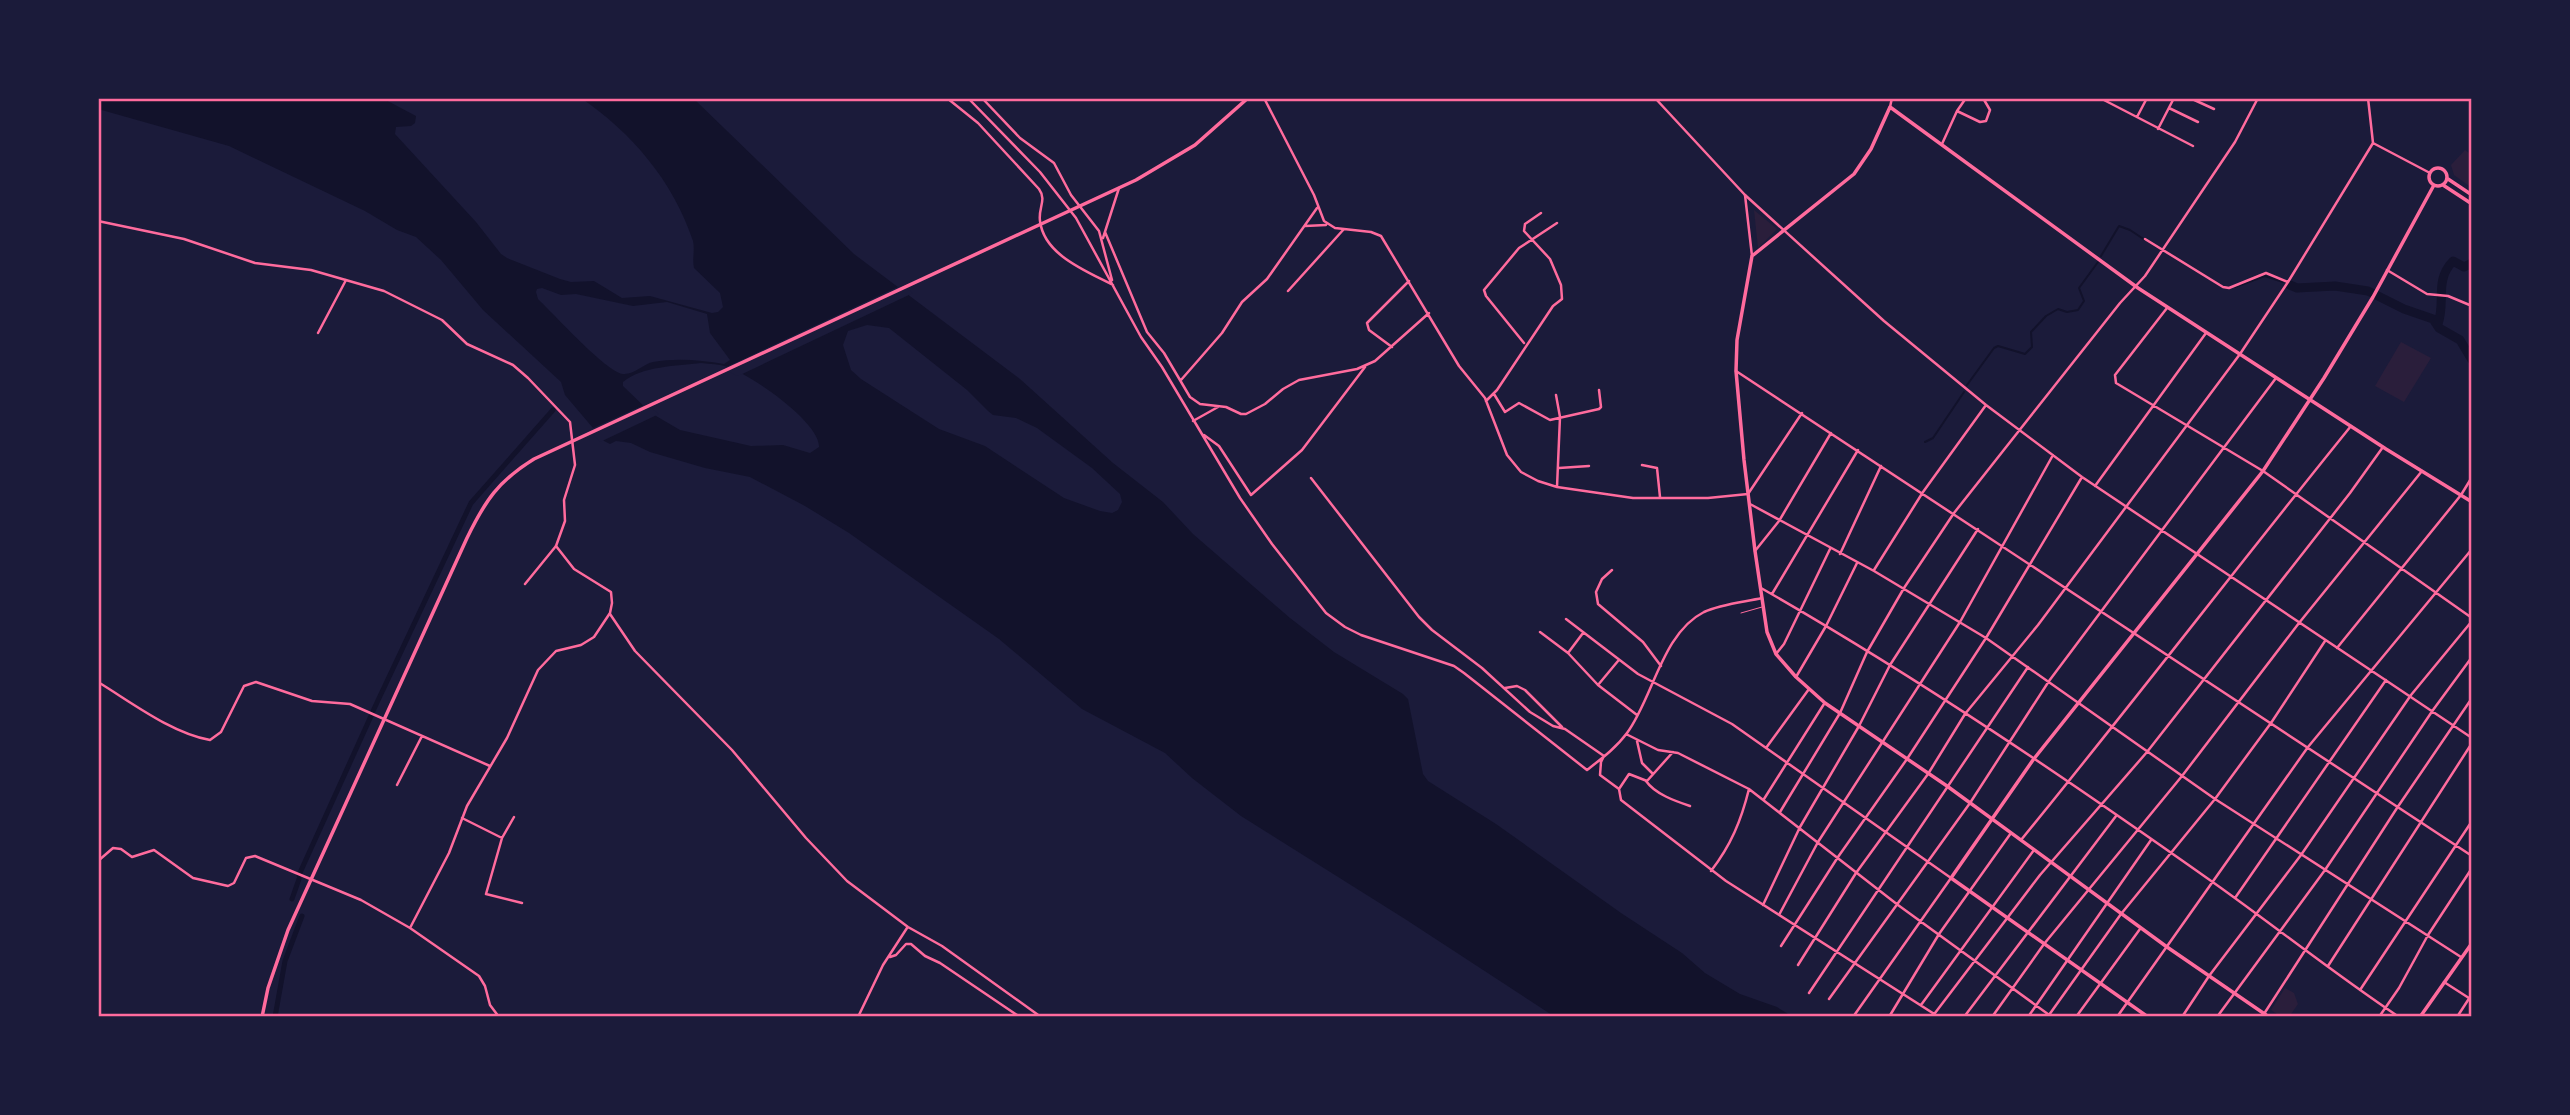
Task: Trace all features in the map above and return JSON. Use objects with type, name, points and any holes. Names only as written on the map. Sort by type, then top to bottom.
[{"type":"main road","points":[[262,1017],[279,954],[384,718],[467,538],[493,491],[512,473],[534,459],[1119,188],[1195,145],[1248,98]]},
{"type":"main road","points":[[2265,1016],[1947,786],[1825,703],[1796,677],[1776,654],[1769,639],[1760,588],[1736,371],[1739,327],[1752,256],[1854,174],[1871,149],[1890,107],[2136,287],[2472,502]]},
{"type":"main road","points":[[2443,185],[2447,174],[2442,169],[2434,169],[2430,173],[2430,181],[2434,185],[2443,185],[2472,204]]},
{"type":"main road","points":[[2447,179],[2472,195]]},
{"type":"main road","points":[[2148,1017],[1951,878],[1990,818],[2033,760],[2263,471],[2374,294],[2434,185]]},
{"type":"main road","points":[[2420,1017],[2472,943]]},
{"type":"street","points":[[947,98],[978,123],[1039,189],[1044,200],[1039,215],[1041,228],[1048,243],[1076,265],[1113,285]]},
{"type":"street","points":[[968,98],[1040,172],[1076,218],[1141,337],[1162,367],[1240,498],[1272,544],[1326,612],[1345,627],[1361,635],[1454,666],[1587,770],[1626,734],[1673,642],[1688,622],[1706,611],[1762,598]]},
{"type":"street","points":[[982,98],[1035,151],[1051,159],[1071,195],[1099,230],[1113,285]]},
{"type":"street","points":[[1264,98],[1328,225]]},
{"type":"street","points":[[1655,98],[1745,195],[1884,321],[1986,405],[2095,486],[2472,738]]},
{"type":"street","points":[[1890,107],[1892,98]]},
{"type":"street","points":[[1942,144],[1966,98]]},
{"type":"street","points":[[1957,111],[1980,122],[1986,121],[1990,107],[1983,98]]},
{"type":"street","points":[[2100,98],[2193,146]]},
{"type":"street","points":[[2113,105],[2117,98]]},
{"type":"street","points":[[2137,117],[2147,98]]},
{"type":"street","points":[[2158,129],[2174,98]]},
{"type":"street","points":[[2190,98],[2214,109]]},
{"type":"street","points":[[1780,812],[1840,713],[1867,652],[1954,513],[2120,303],[2136,287],[2235,142],[2258,98]]},
{"type":"street","points":[[1798,965],[1856,873],[1928,774],[1965,714],[2066,588],[2240,354],[2288,282],[2373,142],[2368,98]]},
{"type":"street","points":[[2169,108],[2198,122]]},
{"type":"street","points":[[2373,142],[2430,173]]},
{"type":"street","points":[[1102,239],[1119,188]]},
{"type":"street","points":[[1745,195],[1752,256]]},
{"type":"street","points":[[1181,380],[1222,332],[1242,302],[1267,279],[1318,206]]},
{"type":"street","points":[[1486,401],[1494,394],[1525,345],[1563,295],[1550,259],[1524,231],[1525,224],[1541,213]]},
{"type":"street","points":[[98,221],[184,239],[255,263],[292,266],[384,290],[442,320],[467,344],[513,365],[570,422],[575,459],[565,500],[565,521],[556,546],[526,584]]},
{"type":"street","points":[[1525,345],[1484,290],[1519,248],[1558,223]]},
{"type":"street","points":[[1305,226],[1328,225],[1379,234],[1459,366],[1486,401],[1511,462],[1530,478],[1557,487],[1633,498],[1708,498],[1748,494],[1802,413]]},
{"type":"street","points":[[1288,292],[1344,229]]},
{"type":"street","points":[[1105,232],[1147,332],[1197,403],[1220,406],[1246,414],[1299,380],[1366,366]]},
{"type":"street","points":[[2145,239],[2223,287],[2229,288],[2266,273],[2288,282]]},
{"type":"street","points":[[2387,270],[2427,294],[2441,295],[2472,306]]},
{"type":"street","points":[[318,333],[346,279]]},
{"type":"street","points":[[1392,347],[1369,330],[1367,323],[1409,281]]},
{"type":"street","points":[[2167,307],[2115,375],[2116,383],[2263,471],[2402,567],[2472,620],[2411,695],[2301,855],[2209,976],[2182,1017]]},
{"type":"street","points":[[1201,433],[1219,446],[1251,495],[1301,450],[1366,366],[1392,347],[1429,313]]},
{"type":"street","points":[[2095,486],[2206,333]]},
{"type":"street","points":[[1736,371],[2472,856]]},
{"type":"street","points":[[1829,999],[1970,803],[2049,681],[2276,378]]},
{"type":"street","points":[[1494,394],[1505,412],[1519,403],[1545,419],[1599,410],[1600,390]]},
{"type":"street","points":[[1556,396],[1560,417],[1557,487]]},
{"type":"street","points":[[1874,571],[1923,492],[1986,405]]},
{"type":"street","points":[[1193,421],[1220,406]]},
{"type":"street","points":[[2021,840],[2351,426]]},
{"type":"street","points":[[1755,551],[1779,521],[1831,433]]},
{"type":"street","points":[[1933,1015],[2051,862],[2147,752],[2330,519],[2383,447]]},
{"type":"street","points":[[1772,594],[1858,450]]},
{"type":"street","points":[[1779,915],[1818,842],[1960,622],[2053,455]]},
{"type":"street","points":[[1642,465],[1657,468],[1660,498]]},
{"type":"street","points":[[1559,468],[1589,466]]},
{"type":"street","points":[[1840,554],[1881,466]]},
{"type":"street","points":[[1992,1017],[2044,944],[2182,776],[2299,623],[2422,471]]},
{"type":"street","points":[[1781,946],[1838,857],[1945,702],[2082,477]]},
{"type":"street","points":[[2337,648],[2472,477]]},
{"type":"street","points":[[1311,478],[1432,630],[1505,688],[1530,712],[1553,726],[1565,729]]},
{"type":"street","points":[[1749,504],[1874,571],[1986,638],[2215,799],[2461,957]]},
{"type":"street","points":[[1763,905],[1800,827],[1859,726],[1890,665],[1978,528]]},
{"type":"street","points":[[410,928],[449,853],[461,818],[507,738],[538,670],[556,650],[581,645],[594,637],[610,613],[611,592],[574,569],[556,546]]},
{"type":"street","points":[[1776,654],[1784,644],[1830,549]]},
{"type":"street","points":[[2118,1017],[2211,881],[2308,747],[2472,550]]},
{"type":"street","points":[[1796,677],[1826,626],[1857,562]]},
{"type":"street","points":[[1612,570],[1602,579],[1596,592],[1598,604],[1643,642],[1661,666]]},
{"type":"street","points":[[1760,588],[1890,665],[1987,728],[2211,881],[2399,1017]]},
{"type":"street","points":[[610,613],[635,651],[732,750],[825,858],[872,902],[908,928],[943,946],[1041,1017]]},
{"type":"street","points":[[1566,619],[1652,684],[1719,716],[1951,878],[1853,1017]]},
{"type":"street","points":[[1540,632],[1568,653],[1598,685],[1637,715]]},
{"type":"street","points":[[1568,653],[1583,633]]},
{"type":"street","points":[[1626,734],[1658,750],[1673,752],[1749,789],[1898,905],[2051,1016],[2122,914],[2215,799],[2271,723],[2325,640]]},
{"type":"street","points":[[2217,1017],[2325,870],[2472,657]]},
{"type":"street","points":[[1598,685],[1618,660]]},
{"type":"street","points":[[1809,993],[2028,666]]},
{"type":"street","points":[[2235,898],[2386,680]]},
{"type":"street","points":[[98,682],[159,719],[199,738],[210,740],[221,732],[244,686],[252,682],[313,701],[349,704],[490,766]]},
{"type":"street","points":[[1505,688],[1517,686],[1525,690],[1565,729],[1604,756]]},
{"type":"street","points":[[1766,748],[1808,689]]},
{"type":"street","points":[[2265,1016],[2397,808],[2472,698]]},
{"type":"street","points":[[1764,799],[1825,703]]},
{"type":"street","points":[[397,785],[422,736]]},
{"type":"street","points":[[1637,740],[1642,763],[1653,774]]},
{"type":"street","points":[[2328,967],[2472,743]]},
{"type":"street","points":[[1646,781],[1673,752]]},
{"type":"street","points":[[1604,756],[1600,775],[1619,789],[1621,800],[1711,871],[1939,1017]]},
{"type":"street","points":[[1619,789],[1631,773],[1667,797],[1690,806]]},
{"type":"street","points":[[1711,871],[1736,834],[1749,789]]},
{"type":"street","points":[[1964,1017],[2116,816]]},
{"type":"street","points":[[514,817],[502,838],[486,894],[522,904]]},
{"type":"street","points":[[461,818],[502,838]]},
{"type":"street","points":[[2360,990],[2472,821]]},
{"type":"street","points":[[1889,1017],[1939,934],[2011,833]]},
{"type":"street","points":[[2028,1017],[2151,840]]},
{"type":"street","points":[[98,861],[113,848],[121,849],[132,857],[154,850],[193,878],[228,886],[233,883],[246,858],[251,856],[361,900],[410,928],[478,976],[485,986],[487,999],[499,1017]]},
{"type":"street","points":[[1921,1004],[2034,850]]},
{"type":"street","points":[[2379,1017],[2472,868]]},
{"type":"street","points":[[858,1017],[878,976],[908,928]]},
{"type":"street","points":[[2076,1017],[2141,928]]},
{"type":"street","points":[[890,957],[896,955],[906,944],[911,944],[925,956],[940,963],[1020,1017]]},
{"type":"street","points":[[2444,982],[2471,998],[2457,1017]]},
{"type":"lane","points":[[1741,613],[1763,607]]},
{"type":"shaded area","points":[[98,98],[382,98],[416,116],[415,123],[411,126],[396,127],[395,134],[507,258],[571,282],[594,281],[622,298],[650,296],[712,313],[723,307],[720,293],[694,268],[693,241],[674,198],[649,160],[634,143],[581,98],[693,98],[854,254],[1020,379],[1113,463],[1163,502],[1193,534],[1290,618],[1334,652],[1403,694],[1408,699],[1423,774],[1428,781],[1496,824],[1682,953],[1705,973],[1740,994],[1777,1007],[1793,1017],[1555,1017],[1241,816],[1165,753],[1082,709],[999,639],[849,533],[805,506],[750,477],[705,468],[650,452],[631,443],[616,441],[610,444],[604,441],[565,395],[561,382],[483,310],[441,260],[416,237],[229,146],[98,109]],"holes":[[[542,288],[561,295],[576,294],[633,306],[667,302],[707,314],[710,333],[730,360],[724,364],[689,360],[662,361],[649,363],[631,373],[615,371],[538,299],[537,289]],[[867,325],[889,328],[967,390],[993,415],[1016,418],[1037,428],[1092,468],[1120,494],[1122,502],[1118,510],[1112,513],[1100,511],[1064,498],[985,446],[939,429],[861,379],[851,370],[843,345],[848,331]],[[701,363],[725,366],[739,372],[767,389],[797,413],[816,437],[819,447],[810,453],[783,445],[751,446],[680,430],[651,413],[623,386],[623,382],[631,377],[660,368]]]},
{"type":"shaded area","points":[[2465,150],[2472,155],[2472,188],[2454,175],[2451,165]]},
{"type":"shaded area","points":[[1754,210],[1777,229],[1758,248]]},
{"type":"shaded area","points":[[2401,342],[2431,358],[2404,402],[2375,386]]},
{"type":"shaded area","points":[[2285,988],[2294,993],[2298,1004],[2289,1017],[2281,1017],[2271,1010]]},
{"type":"pier","points":[[902,285],[913,293],[738,376],[722,369]]},
{"type":"pier","points":[[646,404],[659,414],[600,442],[589,430]]},
{"type":"waterway","points":[[2101,256],[2119,226],[2145,240]]},
{"type":"waterway","points":[[2438,324],[2442,284],[2447,269],[2453,261],[2464,267],[2472,263]]},
{"type":"waterway","points":[[1967,385],[1994,348],[1998,346],[2025,354],[2032,347],[2031,332],[2046,316],[2058,309],[2067,312],[2078,310],[2084,301],[2079,288],[2098,262]]},
{"type":"waterway","points":[[2235,287],[2265,276],[2283,282]]},
{"type":"waterway","points":[[2290,285],[2297,288],[2335,286],[2368,291],[2404,309],[2433,319],[2439,328],[2460,340],[2472,360]]},
{"type":"waterway","points":[[1925,442],[1933,438],[1964,392]]},
{"type":"waterway","points":[[373,711],[471,503],[553,410]]},
{"type":"waterway","points":[[299,875],[371,716]]},
{"type":"waterway","points":[[292,899],[299,879]]},
{"type":"waterway","points":[[275,1017],[285,961],[302,916]]}]
